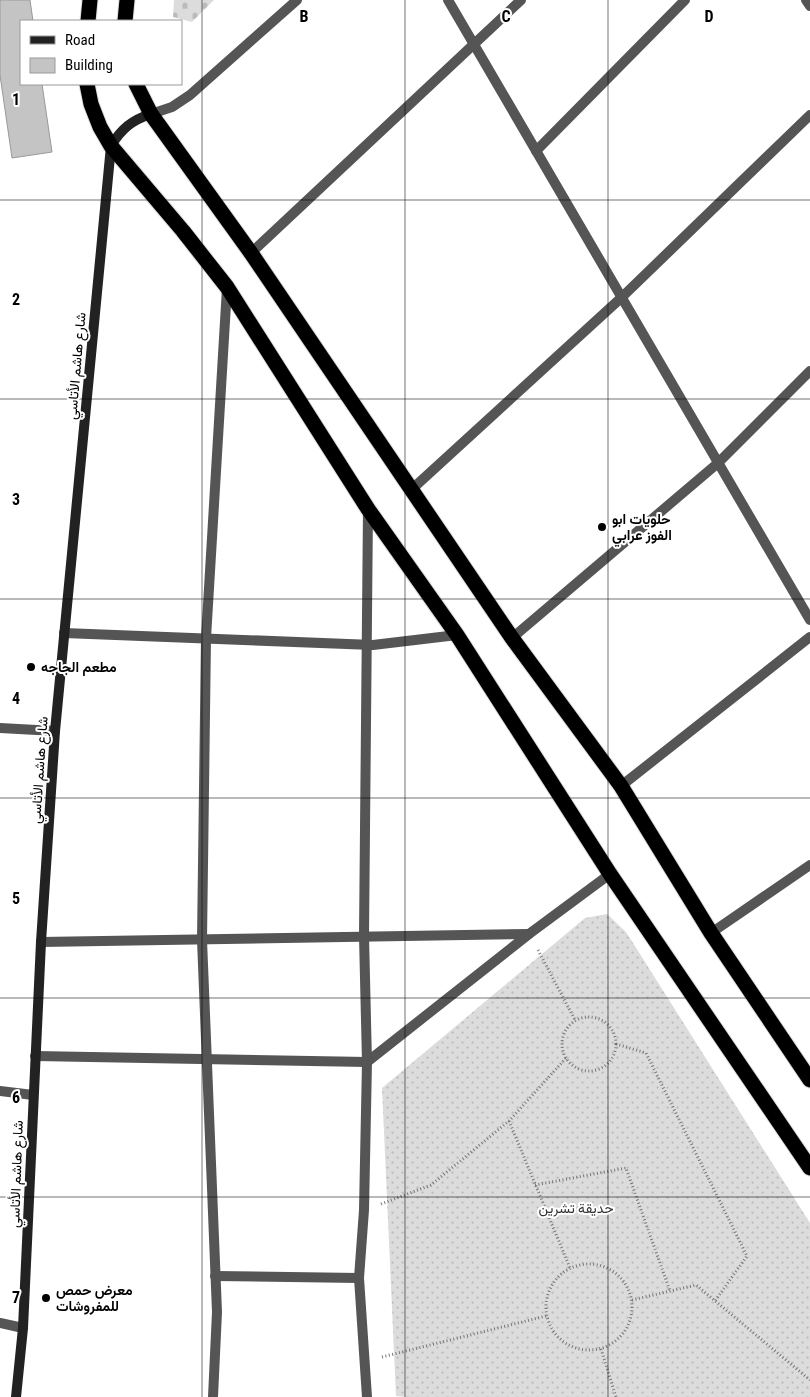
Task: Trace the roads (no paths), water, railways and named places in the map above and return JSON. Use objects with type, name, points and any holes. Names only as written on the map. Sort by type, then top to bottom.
[{"type":"highway","points":[[88,20],[90,0]]},
{"type":"highway","points":[[125,20],[127,0]]},
{"type":"highway","points":[[87,85],[91,104],[100,127],[111,146],[183,231],[227,287],[368,509],[457,635],[610,874],[810,1168]]},
{"type":"highway","points":[[137,85],[152,114],[251,253],[512,638],[621,786],[710,933],[810,1080]]},
{"type":"main road","points":[[111,146],[118,134],[127,125],[139,118],[152,114]]},
{"type":"main road","name":"شارع هاشم الأتاسي","points":[[16,1397],[23,1328],[40,942],[55,731],[111,146]]},
{"type":"street","points":[[152,114],[172,107],[190,95],[297,0]]},
{"type":"street","points":[[448,0],[810,620]]},
{"type":"street","points":[[251,253],[521,0]]},
{"type":"street","points":[[536,151],[685,0]]},
{"type":"street","points":[[806,0],[810,6]]},
{"type":"street","points":[[411,490],[621,298],[810,115]]},
{"type":"street","points":[[213,1397],[217,1312],[202,940],[206,638],[227,287]]},
{"type":"street","points":[[512,638],[718,464],[810,372]]},
{"type":"street","points":[[367,1397],[360,1278],[364,1210],[367,1062],[364,936],[368,509]]},
{"type":"street","points":[[64,633],[366,645],[457,635]]},
{"type":"street","points":[[621,786],[810,637]]},
{"type":"street","points":[[0,728],[55,731]]},
{"type":"street","points":[[710,933],[810,865]]},
{"type":"street","points":[[35,1056],[367,1062],[529,934],[610,874]]},
{"type":"street","points":[[40,942],[529,934]]},
{"type":"street","points":[[0,1091],[32,1095]]},
{"type":"street","points":[[216,1276],[360,1278]]},
{"type":"street","points":[[0,1323],[23,1328]]},
{"type":"place","name":"حلويات ابو الفوز عرابي","points":[[602,527]]},
{"type":"place","name":"مطعم الجاجه","points":[[31,667]]},
{"type":"place","name":"معرض حمص للمفروشات","points":[[46,1298]]},
{"type":"park label","name":"حديقة تشرين","points":[[576,1208]]}]
